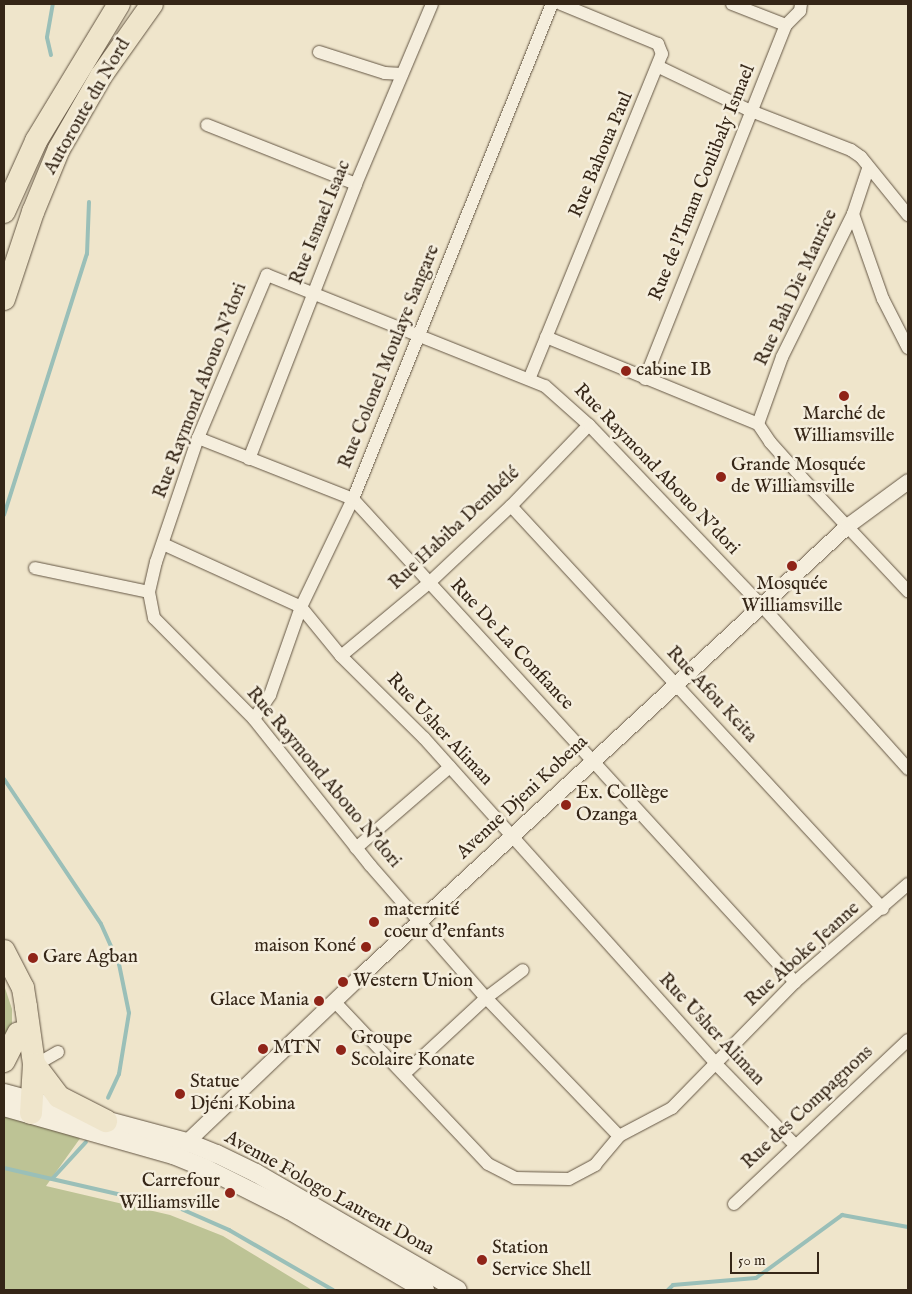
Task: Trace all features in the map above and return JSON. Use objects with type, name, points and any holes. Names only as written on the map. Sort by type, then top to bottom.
[{"type":"highway","name":"Autoroute du Nord","points":[[4,212],[36,141],[119,4]]},
{"type":"highway","name":"Autoroute du Nord","points":[[4,299],[33,212],[59,149],[101,76],[152,4]]},
{"type":"highway","points":[[4,951],[23,988],[34,1064],[59,1097],[106,1121]]},
{"type":"highway","points":[[4,968],[16,1003],[18,1103]]},
{"type":"highway","points":[[4,1061],[18,1033]]},
{"type":"highway","points":[[18,1103],[34,1064]]},
{"type":"main road","name":"Avenue Fologo Laurent Dona","points":[[18,1103],[106,1121],[187,1142],[256,1173],[458,1290]]},
{"type":"main road","name":"Avenue Fologo Laurent Dona","points":[[18,1103],[173,1155],[288,1210],[425,1290]]},
{"type":"street","name":"Rue Ismael Isaac","points":[[249,459],[356,184],[432,4]]},
{"type":"street","name":"Rue Colonel Moulaye Sangare","points":[[254,719],[270,694],[302,607],[354,499],[552,4]]},
{"type":"street","name":"Rue Bahoua Paul","points":[[530,377],[659,67],[662,48],[658,44],[561,4]]},
{"type":"street","points":[[732,4],[786,25]]},
{"type":"street","name":"Rue de l'Imam Coulibaly Ismael","points":[[645,379],[786,25],[800,11],[801,4]]},
{"type":"street","points":[[319,52],[385,73],[402,74]]},
{"type":"street","points":[[659,67],[751,111],[851,150],[861,157],[868,169],[908,214]]},
{"type":"street","points":[[207,125],[356,184]]},
{"type":"street","name":"Rue Bah Die Maurice","points":[[758,424],[782,357],[853,214],[868,169]]},
{"type":"street","points":[[853,214],[883,299],[908,348]]},
{"type":"street","name":"Rue Raymond Abouo N'dori","points":[[620,1136],[486,998],[356,848],[254,719],[154,618],[149,592],[163,544],[198,438],[267,275],[530,377],[545,386],[589,424],[762,606],[908,769]]},
{"type":"street","points":[[546,337],[758,424],[770,442],[906,585]]},
{"type":"street","name":"Rue Habiba Dembélé","points":[[341,656],[428,583],[511,506],[589,424]]},
{"type":"street","name":"Rue De La Confiance","points":[[198,438],[354,499],[428,583],[593,760],[795,982]]},
{"type":"street","name":"Avenue Djeni Kobena","points":[[173,1155],[334,1001],[675,684],[848,526],[908,481]]},
{"type":"street","name":"Rue Afou Keita","points":[[511,506],[883,909]]},
{"type":"street","name":"Rue Usher Aliman","points":[[163,544],[302,607],[341,656],[450,768],[716,1064],[795,1145]]},
{"type":"street","points":[[35,568],[149,592]]},
{"type":"street","points":[[356,848],[450,768]]},
{"type":"street","name":"Rue Aboke Jeanne","points":[[334,1001],[488,1164],[514,1178],[569,1179],[581,1175],[595,1165],[620,1136],[672,1108],[795,982],[883,909],[908,884]]},
{"type":"street","points":[[404,1074],[486,998],[523,970]]},
{"type":"street","name":"Rue des Compagnons","points":[[734,1204],[908,1040]]},
{"type":"street","points":[[34,1064],[58,1052]]},
{"type":"green space","points":[[4,985],[12,1009],[12,1028],[4,1046]]},
{"type":"green space","points":[[4,1116],[81,1137],[46,1186],[170,1215],[223,1236],[312,1290],[4,1290]]},
{"type":"waterway","points":[[51,55],[47,37],[53,4]]},
{"type":"waterway","points":[[4,515],[87,254],[89,202]]},
{"type":"waterway","points":[[4,779],[101,924],[119,964],[129,1013],[119,1074],[108,1098]]},
{"type":"waterway","points":[[52,1179],[86,1142]]},
{"type":"waterway","points":[[4,1168],[179,1208],[229,1230],[333,1290]]},
{"type":"waterway","points":[[668,1290],[673,1285],[756,1278],[842,1215],[908,1227]]},
{"type":"place","name":"cabine IB","points":[[626,371]]},
{"type":"place","name":"Marché de Williamsville","points":[[844,396]]},
{"type":"place","name":"Grande Mosquée de Williamsville","points":[[721,477]]},
{"type":"place","name":"Mosquée Williamsville","points":[[792,566]]},
{"type":"place","name":"Ex. Collège Ozanga","points":[[566,805]]},
{"type":"place","name":"maternité coeur d'enfants","points":[[374,922]]},
{"type":"place","name":"maison Koné","points":[[366,947]]},
{"type":"place","name":"Gare Agban","points":[[33,958]]},
{"type":"place","name":"Western Union","points":[[343,982]]},
{"type":"place","name":"Glace Mania","points":[[319,1001]]},
{"type":"place","name":"MTN","points":[[263,1049]]},
{"type":"place","name":"Groupe Scolaire Konate","points":[[341,1050]]},
{"type":"place","name":"Statue Djéni Kobina","points":[[180,1094]]},
{"type":"place","name":"Carrefour Williamsville","points":[[230,1193]]},
{"type":"place","name":"Station Service Shell","points":[[482,1260]]}]
